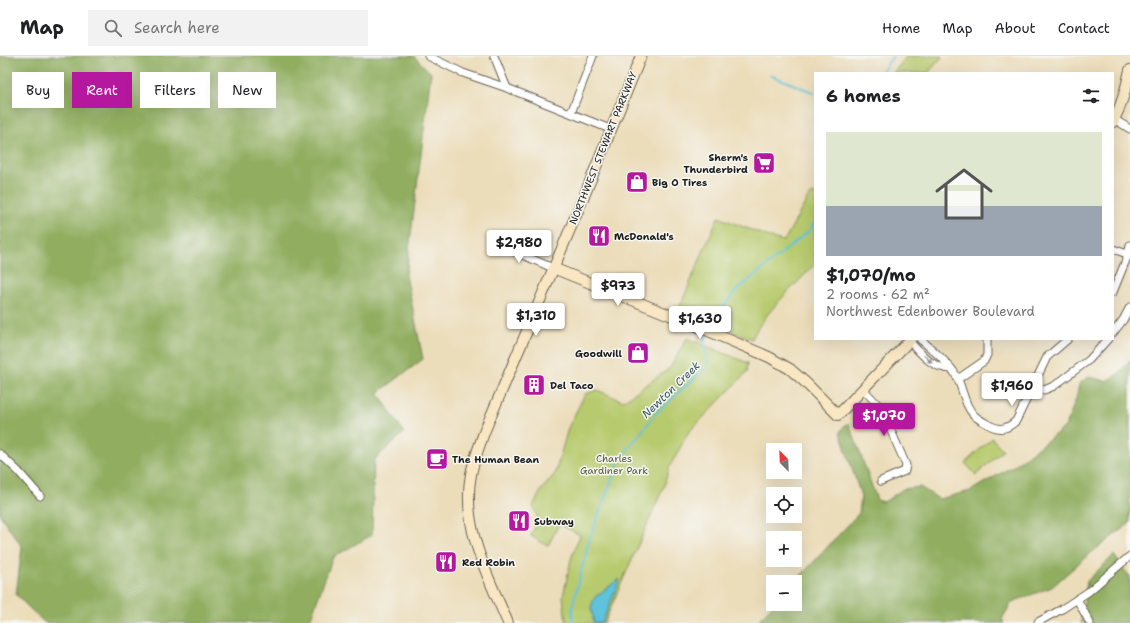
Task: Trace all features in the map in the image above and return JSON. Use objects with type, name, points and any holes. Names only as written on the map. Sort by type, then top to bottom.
[{"type":"main road","name":"NORTHWEST STEWART PARKWAY","points":[[508,623],[475,543],[469,501],[471,474],[474,461],[485,430],[641,56]]},
{"type":"main road","points":[[1114,120],[1123,97],[1130,70]]},
{"type":"main road","points":[[553,268],[769,357],[790,369],[838,415],[910,340]]},
{"type":"street","points":[[428,56],[463,73],[507,88],[610,129]]},
{"type":"street","points":[[494,56],[507,88]]},
{"type":"street","points":[[571,113],[593,56]]},
{"type":"street","points":[[1114,120],[1130,130]]},
{"type":"street","points":[[492,242],[553,268]]},
{"type":"street","points":[[1114,290],[1129,255],[1130,245]]},
{"type":"street","points":[[1114,249],[1129,255]]},
{"type":"street","points":[[1114,332],[1124,320],[1130,307]]},
{"type":"street","points":[[910,340],[936,366],[951,368]]},
{"type":"street","points":[[921,340],[951,368],[958,379],[969,407],[976,418],[989,425],[999,428],[1007,428],[1016,421],[1047,357],[1067,340]]},
{"type":"street","points":[[958,379],[984,361],[987,354],[987,340]]},
{"type":"street","points":[[1032,386],[1044,390],[1054,386],[1089,360],[1107,340]]},
{"type":"street","points":[[863,389],[881,408],[906,465],[905,471],[881,481]]},
{"type":"street","points":[[0,454],[18,471],[40,496]]},
{"type":"street","points":[[1038,622],[1088,592],[1130,556]]},
{"type":"street","points":[[1077,599],[1090,623]]},
{"type":"green space","points":[[0,56],[414,56],[431,73],[406,275],[423,359],[378,393],[404,433],[374,460],[372,535],[333,557],[309,623],[45,623],[16,595],[22,547],[0,515]]},
{"type":"green space","points":[[907,56],[943,56],[929,72],[894,72]]},
{"type":"green space","points":[[814,194],[814,265],[772,309],[752,339],[678,311],[718,217],[784,241],[809,196]]},
{"type":"green space","name":"Charles Gardiner Park","points":[[687,338],[748,363],[747,372],[688,433],[669,468],[664,486],[604,623],[566,623],[563,596],[571,559],[580,535],[559,524],[548,546],[531,536],[538,519],[533,506],[542,489],[555,474],[568,428],[585,394],[597,390],[623,401],[670,368]]},
{"type":"green space","points":[[1130,360],[1130,523],[1087,556],[1052,587],[1012,602],[1002,619],[1004,623],[756,623],[767,611],[802,611],[801,575],[859,513],[861,496],[840,432],[844,426],[849,423],[877,500],[884,502],[903,489],[920,487],[939,499],[970,491],[1015,465],[1065,427],[1076,399],[1079,384],[1089,377],[1106,381],[1120,373]]},
{"type":"green space","points":[[992,438],[1003,450],[976,475],[965,463]]},
{"type":"green space","points":[[1114,555],[1130,576],[1130,623],[1081,623],[1087,581]]},
{"type":"water","points":[[619,579],[602,623],[594,623],[591,607],[595,597]]},
{"type":"waterway","name":"Newton Creek","points":[[882,72],[893,56]]},
{"type":"waterway","points":[[770,75],[814,93]]},
{"type":"waterway","name":"Newton Creek","points":[[709,327],[711,321],[738,289],[809,231],[814,224]]},
{"type":"waterway","name":"Newton Creek","points":[[573,623],[572,608],[589,540],[619,461],[657,412],[708,366],[704,341],[707,333]]},
{"type":"place","name":"Sherm's Thunderbird","points":[[764,163]]},
{"type":"place","name":"Big O Tires","points":[[637,182]]},
{"type":"place","name":"McDonald's","points":[[599,236]]},
{"type":"place","name":"Goodwill","points":[[638,353]]},
{"type":"place","name":"Del Taco","points":[[534,385]]},
{"type":"place","name":"The Human Bean","points":[[437,459]]},
{"type":"place","name":"Subway","points":[[519,521]]},
{"type":"place","name":"Red Robin","points":[[446,562]]}]
